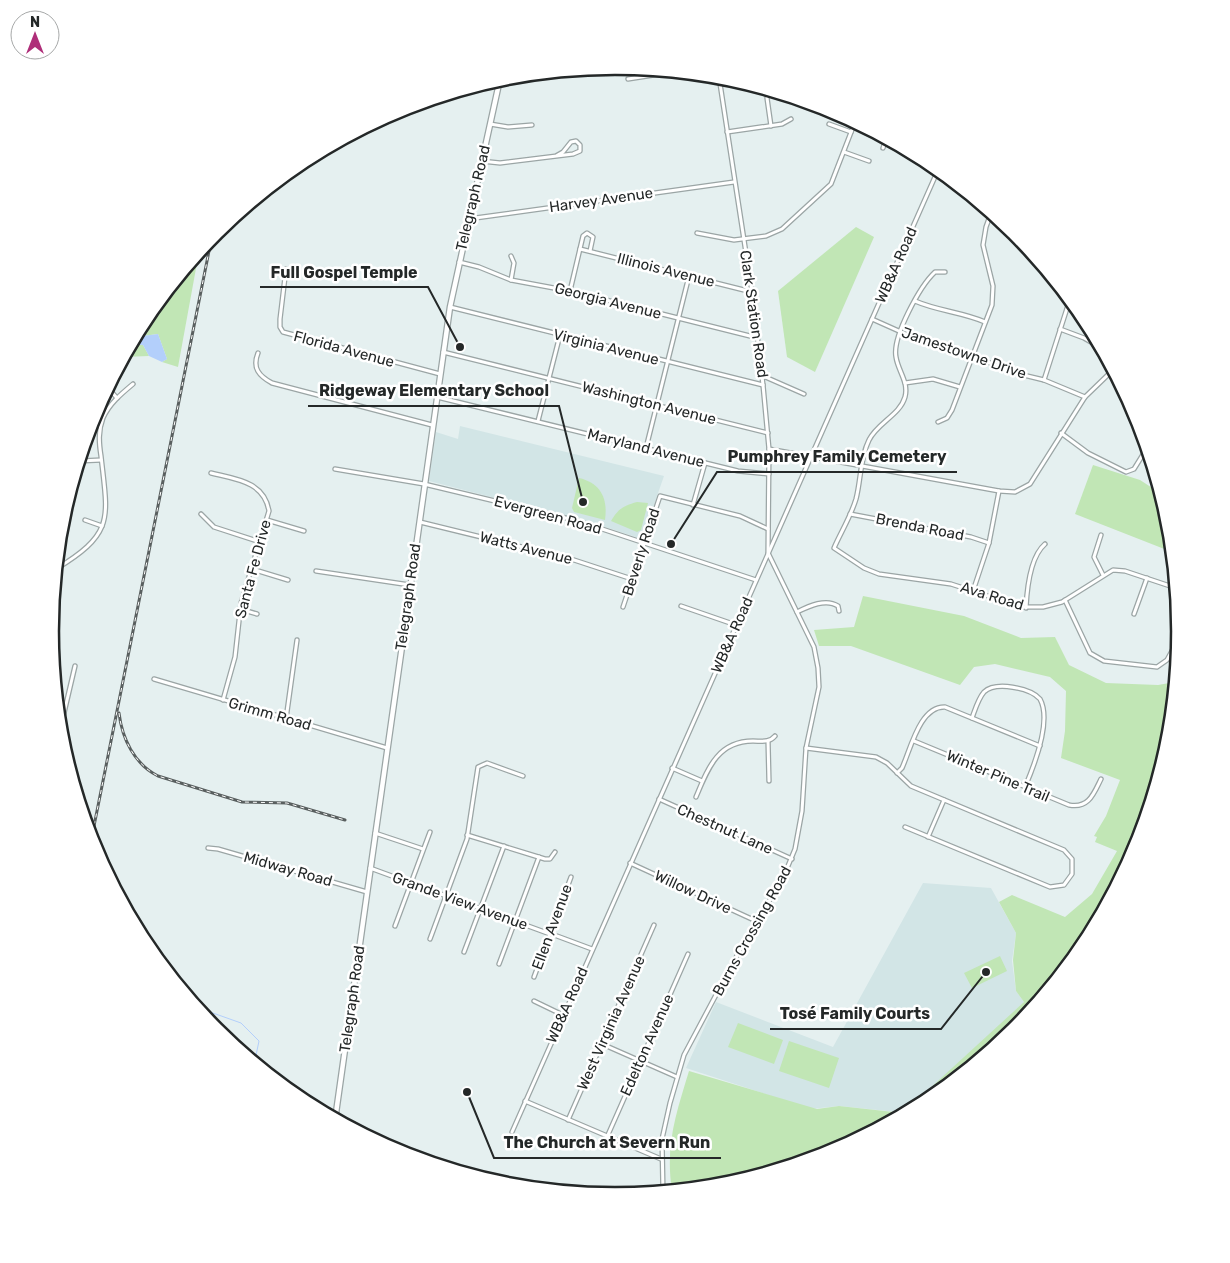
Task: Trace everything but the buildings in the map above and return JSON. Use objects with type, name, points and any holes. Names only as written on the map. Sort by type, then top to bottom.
[{"type":"main road","name":"Telegraph Road","points":[[336,1112],[442,352],[468,219],[498,88]]},
{"type":"street","points":[[628,78],[644,76]]},
{"type":"street","name":"Clark Station Road","points":[[720,85],[752,292],[768,433],[768,553]]},
{"type":"street","points":[[767,98],[771,126]]},
{"type":"street","points":[[727,132],[782,124],[791,119]]},
{"type":"street","points":[[490,124],[508,127],[532,125]]},
{"type":"street","points":[[829,124],[851,132]]},
{"type":"street","points":[[697,232],[731,240],[744,239],[775,233],[789,224],[827,190],[834,178],[852,129]]},
{"type":"street","points":[[482,161],[500,163],[576,154],[580,151],[580,145],[576,142],[571,142],[563,152],[556,156]]},
{"type":"street","points":[[844,152],[868,161]]},
{"type":"street","name":"WB&A Road","points":[[512,1132],[935,177]]},
{"type":"street","name":"Harvey Avenue","points":[[468,219],[734,182]]},
{"type":"street","points":[[938,422],[944,420],[950,414],[985,322],[993,294],[983,244],[989,219]]},
{"type":"street","points":[[570,291],[584,235],[589,233],[593,237],[590,251]]},
{"type":"street","name":"Illinois Avenue","points":[[580,249],[752,292]]},
{"type":"street","points":[[511,256],[514,264],[511,280]]},
{"type":"street","name":"Georgia Avenue","points":[[459,262],[479,267],[511,280],[570,291],[758,338]]},
{"type":"street","name":"Florida Avenue","points":[[286,269],[280,319],[280,327],[283,332],[440,374]]},
{"type":"street","points":[[850,514],[856,499],[862,466],[872,436],[903,401],[905,383],[895,354],[901,332],[915,301],[929,278],[935,272],[945,272]]},
{"type":"street","points":[[646,448],[689,276]]},
{"type":"street","points":[[915,301],[936,309],[965,314],[985,322]]},
{"type":"street","name":"Virginia Avenue","points":[[450,307],[560,336],[763,385]]},
{"type":"street","points":[[1044,380],[1067,308]]},
{"type":"street","name":"Jamestowne Drive","points":[[872,319],[919,340],[953,347],[1011,372],[1044,380],[1085,397]]},
{"type":"street","points":[[1060,329],[1090,341]]},
{"type":"street","points":[[538,421],[560,336]]},
{"type":"street","name":"Washington Avenue","points":[[442,352],[768,433]]},
{"type":"street","points":[[258,353],[255,360],[256,368],[262,377],[272,384],[432,425]]},
{"type":"street","points":[[769,449],[999,491],[1015,492],[1030,484],[1085,397],[1108,374]]},
{"type":"street","points":[[762,375],[804,394]]},
{"type":"street","points":[[905,383],[933,379],[960,387]]},
{"type":"street","points":[[64,563],[88,547],[102,526],[106,503],[99,437],[102,422],[109,407],[133,384]]},
{"type":"street","points":[[112,393],[117,398]]},
{"type":"street","name":"Maryland Avenue","points":[[436,397],[704,463],[748,473],[769,474]]},
{"type":"street","points":[[1061,433],[1088,453],[1126,472],[1134,468],[1143,455]]},
{"type":"street","points":[[86,461],[101,460]]},
{"type":"street","points":[[704,463],[693,505],[746,518],[768,529]]},
{"type":"street","name":"Evergreen Road","points":[[335,469],[424,484],[590,525],[756,580]]},
{"type":"street","name":"Santa Fe Drive","points":[[210,473],[257,487],[268,503],[268,520],[240,609],[235,658],[222,700]]},
{"type":"street","points":[[973,591],[989,543],[999,491]]},
{"type":"street","name":"Beverly Road","points":[[623,607],[660,496],[693,505]]},
{"type":"street","points":[[201,514],[214,527],[260,542]]},
{"type":"street","name":"Brenda Road","points":[[850,514],[971,537],[989,543]]},
{"type":"street","name":"Ava Road","points":[[850,514],[834,548],[864,568],[879,574],[920,578],[951,584],[1005,603],[1026,608],[1043,607],[1065,600],[1103,575],[1120,570],[1169,586]]},
{"type":"street","points":[[85,520],[102,526]]},
{"type":"street","points":[[268,520],[304,532]]},
{"type":"street","name":"Watts Avenue","points":[[419,522],[571,559],[632,579]]},
{"type":"street","points":[[1101,535],[1094,558],[1103,575]]},
{"type":"street","points":[[1026,608],[1032,574],[1039,550],[1046,544]]},
{"type":"street","name":"Burns Crossing Road","points":[[663,1186],[661,1159],[666,1120],[677,1077],[688,1046],[756,921],[783,878],[792,859],[799,830],[806,748],[818,694],[819,674],[814,647],[768,553]]},
{"type":"street","points":[[252,569],[288,580]]},
{"type":"street","points":[[316,571],[410,585]]},
{"type":"street","points":[[1134,614],[1147,578]]},
{"type":"street","points":[[1065,600],[1090,653],[1104,661],[1157,667],[1167,660],[1170,654]]},
{"type":"street","points":[[797,612],[814,604],[831,603],[838,606],[839,611]]},
{"type":"street","points":[[681,606],[736,625]]},
{"type":"street","points":[[240,609],[257,614]]},
{"type":"street","points":[[286,719],[296,640]]},
{"type":"street","points":[[65,709],[75,666]]},
{"type":"street","name":"Grimm Road","points":[[154,679],[387,748]]},
{"type":"street","points":[[972,718],[982,695],[990,689],[1001,687],[1030,692],[1040,699],[1044,708],[1040,746],[1025,787]]},
{"type":"street","points":[[897,773],[902,768],[925,715],[933,708],[944,707],[1040,746]]},
{"type":"street","points":[[696,797],[712,762],[727,747],[743,742],[768,741],[775,736]]},
{"type":"street","points":[[768,741],[769,781]]},
{"type":"street","name":"Winter Pine Trail","points":[[914,741],[1069,805],[1082,806],[1091,799],[1101,779]]},
{"type":"street","points":[[806,748],[825,752],[871,755],[887,763],[906,783],[1064,850],[1072,859],[1072,874],[1064,885],[1050,887],[905,827]]},
{"type":"street","points":[[430,938],[467,834],[479,765],[489,764],[523,776]]},
{"type":"street","points":[[672,768],[702,781]]},
{"type":"street","name":"Chestnut Lane","points":[[659,799],[792,859]]},
{"type":"street","points":[[928,837],[944,800]]},
{"type":"street","points":[[395,926],[430,832]]},
{"type":"street","points":[[375,833],[424,849]]},
{"type":"street","points":[[467,834],[549,860],[555,852]]},
{"type":"street","points":[[464,952],[504,846]]},
{"type":"street","name":"Midway Road","points":[[208,848],[218,848],[367,892]]},
{"type":"street","points":[[499,964],[539,857]]},
{"type":"street","name":"Willow Drive","points":[[630,863],[756,921]]},
{"type":"street","name":"Grande View Avenue","points":[[370,868],[550,934]]},
{"type":"street","name":"Ellen Avenue","points":[[534,977],[571,877]]},
{"type":"street","name":"West Virginia Avenue","points":[[568,1120],[654,926]]},
{"type":"street","points":[[557,936],[592,949]]},
{"type":"street","name":"Edelton Avenue","points":[[606,1137],[688,954]]},
{"type":"street","points":[[534,1001],[563,1015]]},
{"type":"street","points":[[602,1044],[677,1077]]},
{"type":"street","points":[[525,1101],[661,1159]]},
{"type":"shaded area","points":[[460,426],[664,476],[642,539],[593,523],[429,481],[436,432],[458,439]]},
{"type":"shaded area","points":[[923,883],[991,888],[1016,933],[1012,961],[1016,991],[1024,1002],[948,1078],[895,1112],[839,1106],[811,1109],[686,1068],[716,1002],[833,1047]]},
{"type":"green space","points":[[856,227],[874,237],[815,372],[787,357],[778,291]]},
{"type":"green space","points":[[197,266],[178,367],[162,362],[167,359],[158,334],[143,336],[152,322]]},
{"type":"green space","points":[[138,345],[143,345],[149,356],[131,357]]},
{"type":"green space","points":[[1093,465],[1140,480],[1152,488],[1161,523],[1165,549],[1075,514]]},
{"type":"green space","points":[[579,478],[587,480],[598,488],[604,499],[605,520],[574,512],[572,508]]},
{"type":"green space","points":[[637,502],[648,503],[641,530],[637,532],[611,521],[621,508]]},
{"type":"green space","points":[[863,596],[964,616],[1021,638],[1055,637],[1069,665],[1106,683],[1158,685],[1168,683],[1161,740],[1142,810],[1114,878],[1097,910],[1078,941],[1056,970],[1008,1025],[954,1073],[923,1095],[1024,1002],[1016,991],[1013,960],[1016,933],[999,902],[1012,895],[1065,917],[1092,894],[1117,851],[1095,842],[1097,837],[1094,836],[1106,816],[1120,780],[1061,758],[1065,731],[1066,691],[1050,677],[995,664],[974,667],[960,685],[851,646],[819,646],[814,630],[854,627]]},
{"type":"green space","points":[[1000,956],[1007,971],[972,988],[964,973]]},
{"type":"green space","points":[[738,1023],[783,1040],[774,1064],[728,1047]]},
{"type":"green space","points":[[789,1041],[839,1058],[829,1088],[779,1071]]},
{"type":"green space","points":[[689,1071],[817,1109],[839,1106],[895,1112],[861,1130],[794,1158],[724,1177],[671,1185],[670,1159],[673,1130]]},
{"type":"water","points":[[158,334],[167,359],[162,362],[149,356],[143,345],[138,345],[143,336]]},
{"type":"waterway","points":[[210,1012],[241,1023],[259,1041],[256,1056]]},
{"type":"railway","points":[[94,826],[209,252]]},
{"type":"railway","points":[[119,713],[126,741],[142,765],[158,776],[242,802],[287,803],[345,820]]},
{"type":"place","name":"Full Gospel Temple","points":[[460,347]]},
{"type":"place","name":"Ridgeway Elementary School","points":[[583,502]]},
{"type":"place","name":"Pumphrey Family Cemetery","points":[[671,544]]},
{"type":"place","name":"Tosé Family Courts","points":[[986,972]]},
{"type":"place","name":"The Church at Severn Run","points":[[467,1092]]}]
